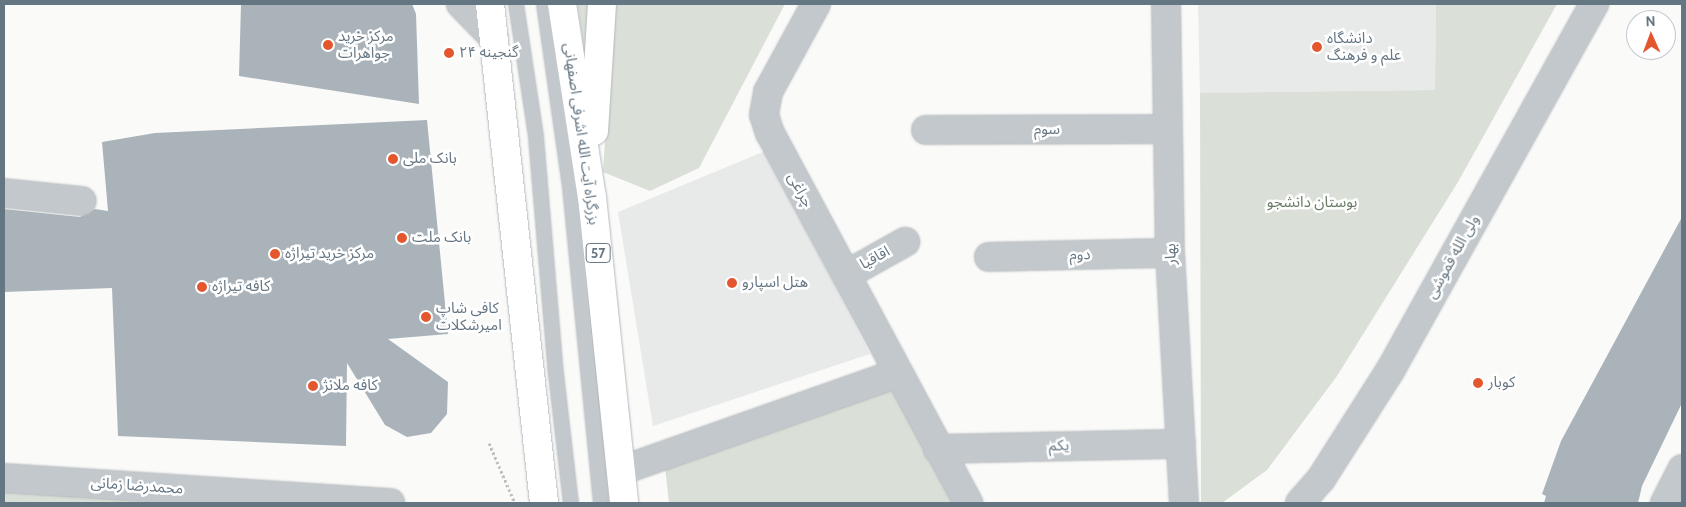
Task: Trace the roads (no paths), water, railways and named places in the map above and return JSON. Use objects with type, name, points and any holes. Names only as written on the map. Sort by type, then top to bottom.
[{"type":"highway","points":[[490,4],[544,503]]},
{"type":"highway","name":"بزرگراه آیت الله اشرفی اصفهانی","points":[[562,4],[592,197],[624,503]]},
{"type":"highway","points":[[592,197],[596,68],[602,4]]},
{"type":"street","points":[[461,4],[494,38]]},
{"type":"street","name":"چراغی","points":[[816,4],[768,92],[764,115],[770,133],[846,275],[896,374],[968,503]]},
{"type":"street","name":"بهار","points":[[1166,4],[1170,253],[1184,503]]},
{"type":"street","name":"ولی الله قموشی","points":[[1300,503],[1321,479],[1391,369],[1594,4]]},
{"type":"street","name":"سوم","points":[[926,130],[1168,129]]},
{"type":"street","points":[[4,193],[82,202]]},
{"type":"street","name":"اقاقیا","points":[[846,275],[905,242]]},
{"type":"street","name":"دوم","points":[[989,257],[1170,253]]},
{"type":"street","points":[[620,471],[896,374]]},
{"type":"street","name":"یکم","points":[[938,449],[1180,444]]},
{"type":"street","points":[[1665,503],[1682,469]]},
{"type":"street","name":"محمدرضا زمانی","points":[[4,478],[390,503]]},
{"type":"lane","points":[[516,4],[536,137],[556,374],[571,503]]},
{"type":"lane","points":[[544,4],[570,186],[601,503]]},
{"type":"place","name":"مرکز خرید جواهرات","points":[[328,45]]},
{"type":"place","name":"دانشگاه علم و فرهنگ","points":[[1317,47]]},
{"type":"place","name":"گنجینه ۲۴","points":[[449,53]]},
{"type":"place","name":"بانک ملی","points":[[393,159]]},
{"type":"place","name":"بانک ملت","points":[[402,238]]},
{"type":"place","name":"مرکز خرید تیراژه","points":[[275,254]]},
{"type":"place","name":"هتل اسپارو","points":[[732,283]]},
{"type":"place","name":"کافه تیراژه","points":[[202,287]]},
{"type":"place","name":"کافی شاپ امیرشکلات","points":[[426,317]]},
{"type":"place","name":"کوبار","points":[[1478,383]]},
{"type":"place","name":"کافه ملانژ","points":[[313,386]]},
{"type":"park label","name":"بوستان دانشجو","points":[[1312,203]]}]
